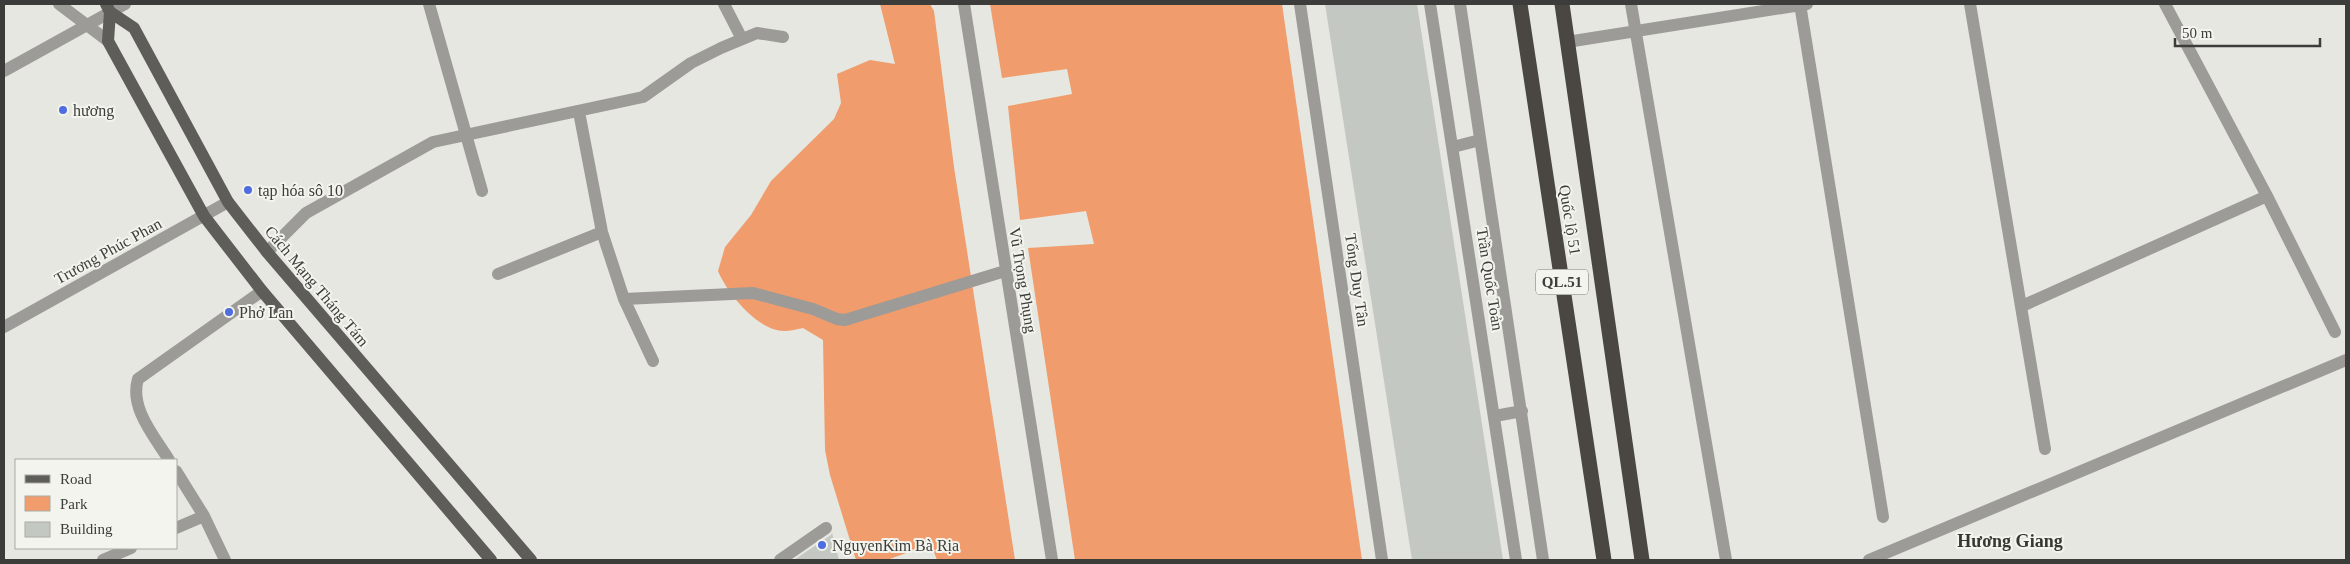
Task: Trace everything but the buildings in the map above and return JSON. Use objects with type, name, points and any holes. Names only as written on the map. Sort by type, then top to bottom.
[{"type":"highway","name":"Quốc lộ 51","points":[[1520,4],[1604,560]]},
{"type":"highway","name":"Quốc lộ 51","points":[[1562,4],[1642,560]]},
{"type":"main road","points":[[108,8],[108,41],[204,216],[262,290],[491,560]]},
{"type":"main road","name":"Cách Mạng Tháng Tám","points":[[108,8],[134,28],[228,202],[266,252],[531,560]]},
{"type":"street","points":[[59,4],[108,41]]},
{"type":"street","points":[[4,71],[87,25],[108,8],[125,4]]},
{"type":"street","points":[[429,4],[482,191]]},
{"type":"street","points":[[724,4],[742,39]]},
{"type":"street","name":"Vũ Trọng Phụng","points":[[964,4],[1052,560]]},
{"type":"street","name":"Tống Duy Tân","points":[[1300,4],[1382,560]]},
{"type":"street","name":"Trần Quốc Toản","points":[[1430,4],[1516,560]]},
{"type":"street","name":"Trần Quốc Toản","points":[[1460,4],[1543,560]]},
{"type":"street","points":[[1631,4],[1726,560]]},
{"type":"street","points":[[1567,42],[1802,4],[1883,518]]},
{"type":"street","points":[[1970,4],[2045,449]]},
{"type":"street","points":[[2164,4],[2267,196],[2334,332]]},
{"type":"street","points":[[266,252],[306,212],[432,142],[643,98],[691,62],[742,39],[757,33],[783,37]]},
{"type":"street","points":[[579,112],[602,232],[624,299],[653,361]]},
{"type":"street","points":[[1453,147],[1480,140]]},
{"type":"street","points":[[2022,306],[2267,196]]},
{"type":"street","name":"Trương Phúc Phan","points":[[4,327],[228,202]]},
{"type":"street","points":[[498,274],[602,232]]},
{"type":"street","points":[[624,299],[753,293],[813,309],[837,319],[845,320],[1005,271]]},
{"type":"street","points":[[168,459],[140,412],[135,388],[138,380],[262,290]]},
{"type":"street","points":[[1869,560],[2346,360]]},
{"type":"street","points":[[1495,416],[1522,411]]},
{"type":"street","points":[[178,475],[204,516],[225,560]]},
{"type":"street","points":[[178,527],[204,516]]},
{"type":"street","points":[[780,560],[826,528]]},
{"type":"street","points":[[103,560],[129,549]]},
{"type":"green space","points":[[880,4],[930,4],[934,11],[954,167],[1015,560],[937,560],[931,544],[887,560],[856,560],[830,475],[825,450],[823,340],[803,328],[784,331],[764,325],[736,300],[728,290],[718,271],[725,247],[751,215],[771,181],[834,119],[841,103],[837,74],[870,60],[895,64]]},
{"type":"green space","points":[[990,4],[1282,4],[1362,560],[1075,560],[1028,248],[1094,244],[1086,211],[1020,220],[1008,106],[1072,94],[1067,69],[1002,78]]},
{"type":"place","name":"hương","points":[[63,110]]},
{"type":"place","name":"tạp hóa sô 10","points":[[248,190]]},
{"type":"place","name":"Phở Lan","points":[[229,312]]},
{"type":"place","name":"NguyenKim Bà Rịa","points":[[822,545]]},
{"type":"district","name":"Hương Giang","points":[[2010,541]]}]
